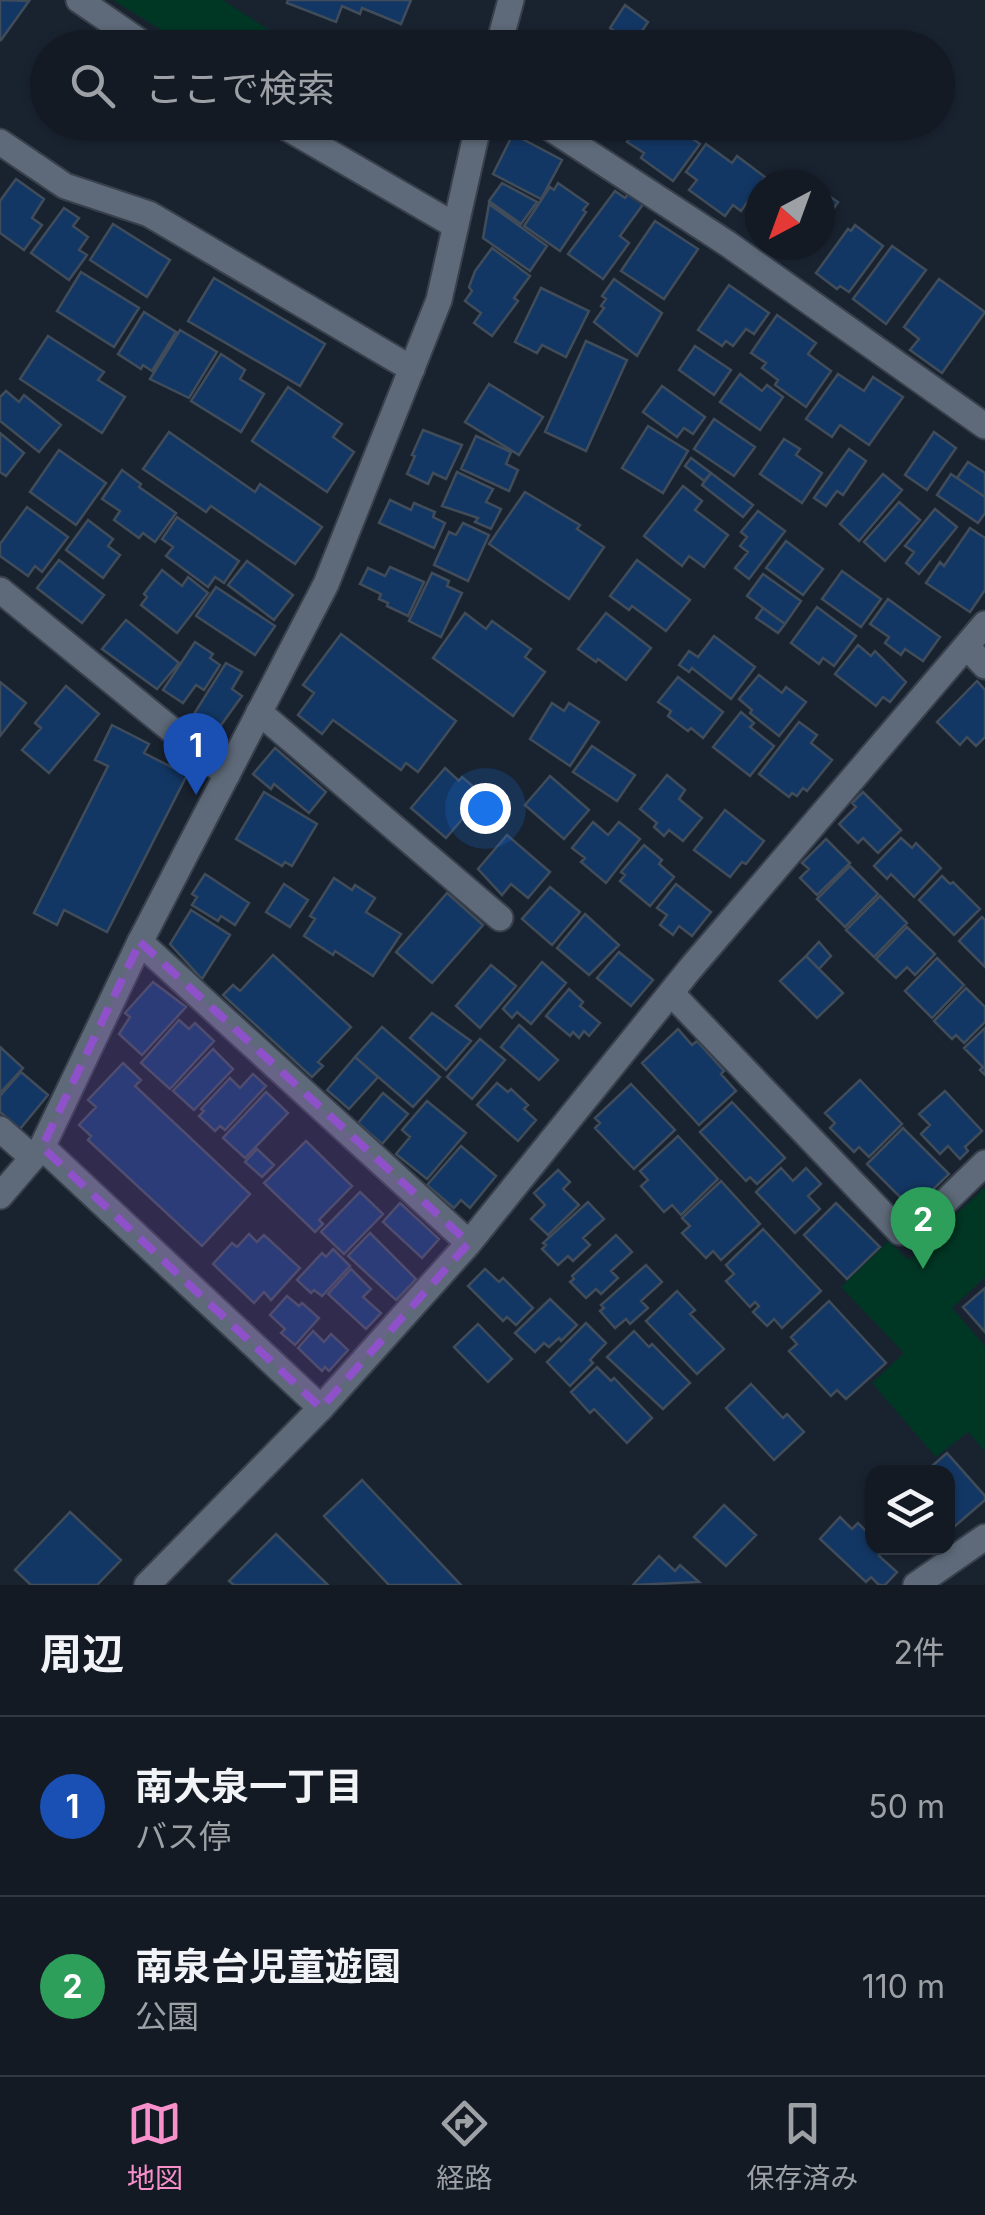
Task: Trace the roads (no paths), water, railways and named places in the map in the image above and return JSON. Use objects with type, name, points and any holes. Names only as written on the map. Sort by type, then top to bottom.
[{"type":"street","points":[[79,0],[123,30]]},
{"type":"street","points":[[503,30],[511,0]]},
{"type":"street","points":[[308,140],[454,225]]},
{"type":"street","points":[[0,1196],[38,1152],[140,942],[326,584],[439,300],[475,140]]},
{"type":"street","points":[[569,140],[728,244],[985,426]]},
{"type":"street","points":[[0,142],[65,186],[148,214],[412,369]]},
{"type":"street","points":[[0,590],[227,775]]},
{"type":"street","points":[[147,1585],[321,1408],[469,1243],[671,993],[985,624]]},
{"type":"street","points":[[966,646],[985,666]]},
{"type":"street","points":[[259,712],[500,918]]},
{"type":"street","points":[[140,942],[469,1243]]},
{"type":"street","points":[[671,993],[900,1232],[914,1232],[985,1162]]},
{"type":"street","points":[[0,1129],[38,1152],[321,1408]]},
{"type":"street","points":[[916,1585],[985,1538]]},
{"type":"place","name":"南大泉一丁目","points":[[196,795]]},
{"type":"place","name":"南泉台児童遊園","points":[[923,1269]]}]
